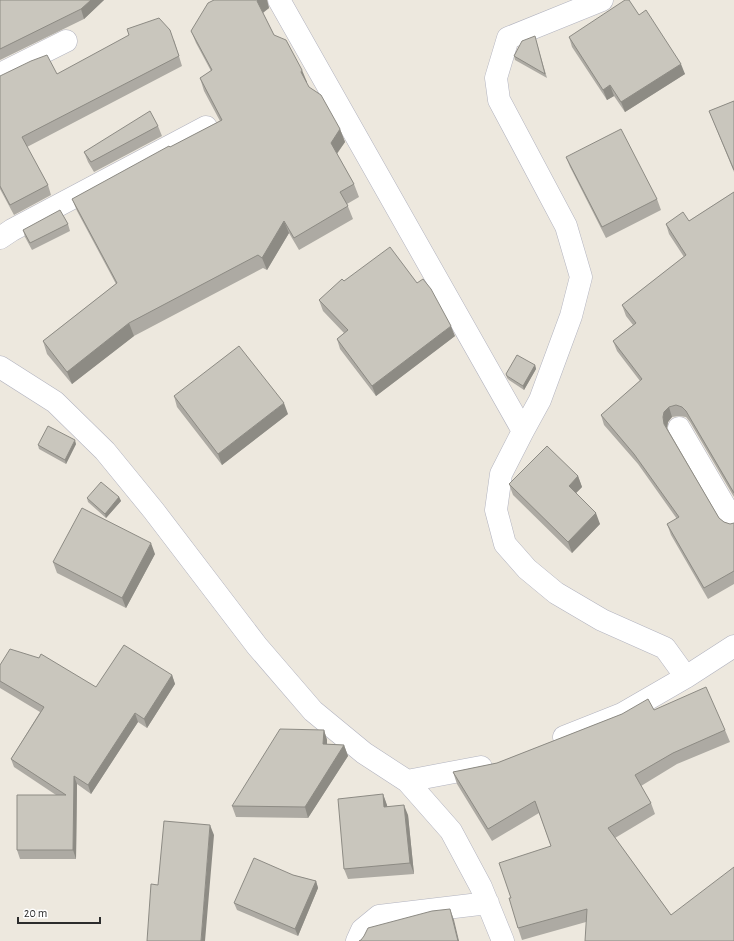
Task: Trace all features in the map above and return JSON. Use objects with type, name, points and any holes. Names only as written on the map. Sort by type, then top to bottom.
[{"type":"street","points":[[279,0],[523,430]]},
{"type":"street","points":[[602,0],[508,38],[496,78],[499,100],[566,226],[581,277],[571,316],[540,400],[501,474],[496,510],[505,544],[527,570],[556,593],[602,620],[665,648],[686,677]]},
{"type":"street","points":[[0,74],[66,41]]},
{"type":"street","points":[[0,238],[12,230],[206,127]]},
{"type":"street","points":[[0,367],[55,402],[105,451],[154,511],[257,646],[313,711],[364,753],[407,781],[452,831],[481,887],[503,941]]},
{"type":"street","points":[[679,428],[734,522]]},
{"type":"street","points":[[549,743],[622,714],[686,677],[734,646]]},
{"type":"street","points":[[407,781],[498,764]]},
{"type":"street","points":[[358,941],[362,930],[379,916],[488,903]]},
{"type":"building","points":[[0,0],[91,0],[81,9],[0,49]]},
{"type":"building","points":[[214,0],[258,0],[257,1],[274,35],[286,40],[309,87],[321,95],[340,129],[331,143],[354,184],[340,192],[348,206],[294,238],[284,221],[262,258],[258,255],[129,323],[67,372],[43,341],[117,283],[72,199],[169,146],[170,147],[222,120],[200,78],[212,70],[191,31],[208,3]]},
{"type":"building","points":[[625,0],[629,0],[639,15],[646,10],[681,64],[621,102],[610,85],[603,90],[569,37]]},
{"type":"building","points":[[159,18],[170,30],[179,56],[22,137],[48,185],[10,205],[0,186],[0,76],[47,55],[57,74],[129,35],[127,29]]},
{"type":"building","points":[[535,36],[545,74],[514,56],[522,41]]},
{"type":"building","points":[[734,101],[734,170],[709,111]]},
{"type":"building","points":[[150,111],[158,126],[91,162],[84,152]]},
{"type":"building","points":[[621,129],[657,199],[602,227],[566,157]]},
{"type":"building","points":[[734,192],[734,493],[686,411],[682,407],[676,405],[669,407],[664,412],[663,417],[664,424],[719,518],[730,524],[734,523],[734,571],[704,588],[667,524],[679,517],[634,454],[601,415],[642,379],[613,341],[636,323],[622,305],[686,255],[666,224],[683,212],[689,221]]},
{"type":"building","points":[[60,210],[68,224],[30,243],[23,230]]},
{"type":"building","points":[[390,247],[417,283],[423,279],[431,289],[451,326],[372,386],[337,339],[348,330],[319,300],[342,279],[344,281]]},
{"type":"building","points":[[239,346],[284,403],[218,454],[174,396]]},
{"type":"building","points":[[517,355],[535,365],[523,386],[506,374]]},
{"type":"building","points":[[48,426],[75,440],[65,460],[38,445]]},
{"type":"building","points":[[547,446],[578,476],[569,486],[596,513],[568,542],[509,484]]},
{"type":"building","points":[[101,482],[119,497],[105,514],[87,498]]},
{"type":"building","points":[[82,508],[151,543],[122,598],[53,562]]},
{"type":"building","points":[[124,645],[172,675],[144,719],[135,713],[88,785],[74,776],[73,850],[17,850],[17,795],[66,795],[11,759],[44,707],[0,681],[0,665],[10,649],[39,658],[41,654],[96,687]]},
{"type":"building","points":[[706,687],[725,730],[673,753],[635,775],[651,803],[608,828],[671,915],[734,867],[734,941],[585,941],[587,909],[518,928],[509,898],[511,898],[499,863],[551,846],[535,801],[488,829],[453,772],[497,763],[622,714],[648,699],[654,710]]},
{"type":"building","points":[[280,729],[324,730],[323,744],[344,745],[305,807],[232,806]]},
{"type":"building","points":[[383,794],[384,807],[404,805],[410,863],[344,869],[338,799]]},
{"type":"building","points":[[164,821],[210,825],[201,941],[147,941],[151,884],[158,885]]},
{"type":"building","points":[[254,858],[293,875],[316,881],[295,929],[234,903]]},
{"type":"building","points":[[450,909],[458,941],[359,941],[364,936],[368,928],[432,911]]}]
